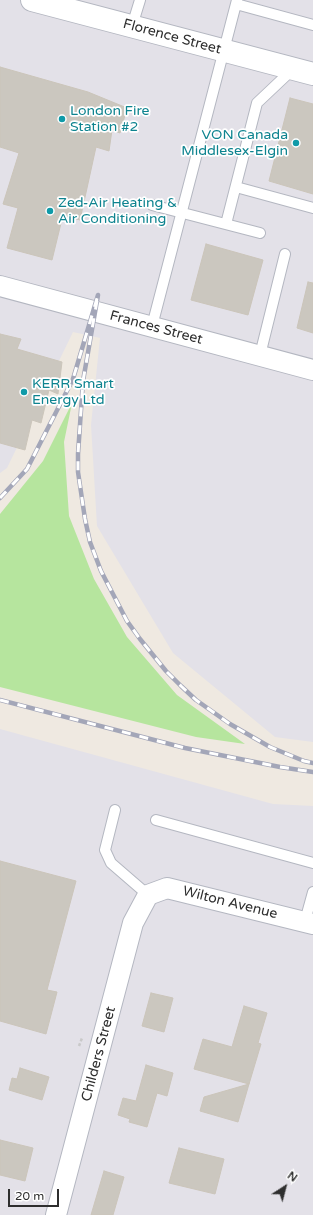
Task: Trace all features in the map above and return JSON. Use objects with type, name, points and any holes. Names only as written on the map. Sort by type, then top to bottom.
[{"type":"main road","name":"Florence Street","points":[[32,0],[303,71]]},
{"type":"street","name":"Frances Street","points":[[0,286],[313,370]]},
{"type":"street","name":"Wilton Avenue","points":[[148,895],[167,888],[309,922]]},
{"type":"street","name":"Childers Street","points":[[56,1215],[133,923],[148,895]]},
{"type":"lane","points":[[132,26],[140,0]]},
{"type":"lane","points":[[152,326],[225,51],[236,2],[313,25]]},
{"type":"lane","points":[[226,224],[257,102],[303,71]]},
{"type":"lane","points":[[236,187],[313,208]]},
{"type":"lane","points":[[152,205],[260,233]]},
{"type":"lane","points":[[260,355],[286,254]]},
{"type":"lane","points":[[115,810],[105,850],[111,864],[148,895]]},
{"type":"lane","points":[[156,820],[313,863]]},
{"type":"lane","points":[[309,922],[313,892]]},
{"type":"shaded area","points":[[0,0],[313,0],[313,742],[275,737],[173,653],[97,526],[91,425],[100,338],[73,332],[7,468],[0,473]]},
{"type":"shaded area","points":[[0,729],[273,804],[313,806],[313,1215],[0,1215]]},
{"type":"green space","points":[[72,403],[64,442],[69,516],[94,579],[127,637],[177,695],[245,744],[196,737],[0,687],[0,514],[43,461]]},
{"type":"building","points":[[0,67],[88,92],[127,108],[120,133],[112,130],[109,151],[96,147],[80,220],[63,215],[52,260],[7,248],[18,208],[3,204],[19,153],[0,147]]},
{"type":"building","name":"VON Canada Middlesex-Elgin","points":[[290,98],[313,104],[313,194],[269,181]]},
{"type":"building","points":[[206,244],[263,260],[248,315],[191,300]]},
{"type":"building","points":[[308,282],[313,283],[313,333],[297,328]]},
{"type":"building","name":"KERR Smart Energy Ltd","points":[[0,334],[21,339],[17,349],[62,362],[58,394],[49,390],[41,423],[32,420],[25,450],[0,443]]},
{"type":"building","points":[[0,861],[76,881],[47,990],[57,992],[46,1034],[0,1021]]},
{"type":"building","points":[[151,993],[173,998],[164,1032],[142,1026]]},
{"type":"building","points":[[244,1006],[267,1013],[258,1043],[261,1044],[249,1084],[194,1069],[203,1039],[232,1047]]},
{"type":"building","points":[[146,1065],[173,1073],[167,1096],[157,1093],[147,1127],[129,1122],[130,1119],[118,1115],[123,1098],[136,1101]]},
{"type":"building","points":[[20,1068],[49,1077],[42,1100],[9,1090],[12,1078],[17,1079]]},
{"type":"building","points":[[249,1084],[238,1122],[200,1111],[204,1097]]},
{"type":"building","points":[[0,1140],[33,1148],[25,1181],[0,1175]]},
{"type":"building","points":[[179,1148],[224,1159],[215,1194],[169,1183]]},
{"type":"building","points":[[104,1171],[124,1177],[113,1215],[91,1215]]},
{"type":"railway","points":[[0,498],[27,469],[73,379],[98,295],[83,381],[78,472],[90,542],[101,571],[127,621],[140,639],[166,671],[196,700],[230,724],[270,747],[304,761],[313,763]]},
{"type":"railway","points":[[0,700],[185,748],[313,772]]},
{"type":"place","name":"London Fire Station #2","points":[[62,119]]},
{"type":"place","name":"VON Canada Middlesex-Elgin","points":[[296,143]]},
{"type":"place","name":"Zed-Air Heating & Air Conditioning","points":[[50,211]]},
{"type":"place","name":"KERR Smart Energy Ltd","points":[[24,392]]}]
